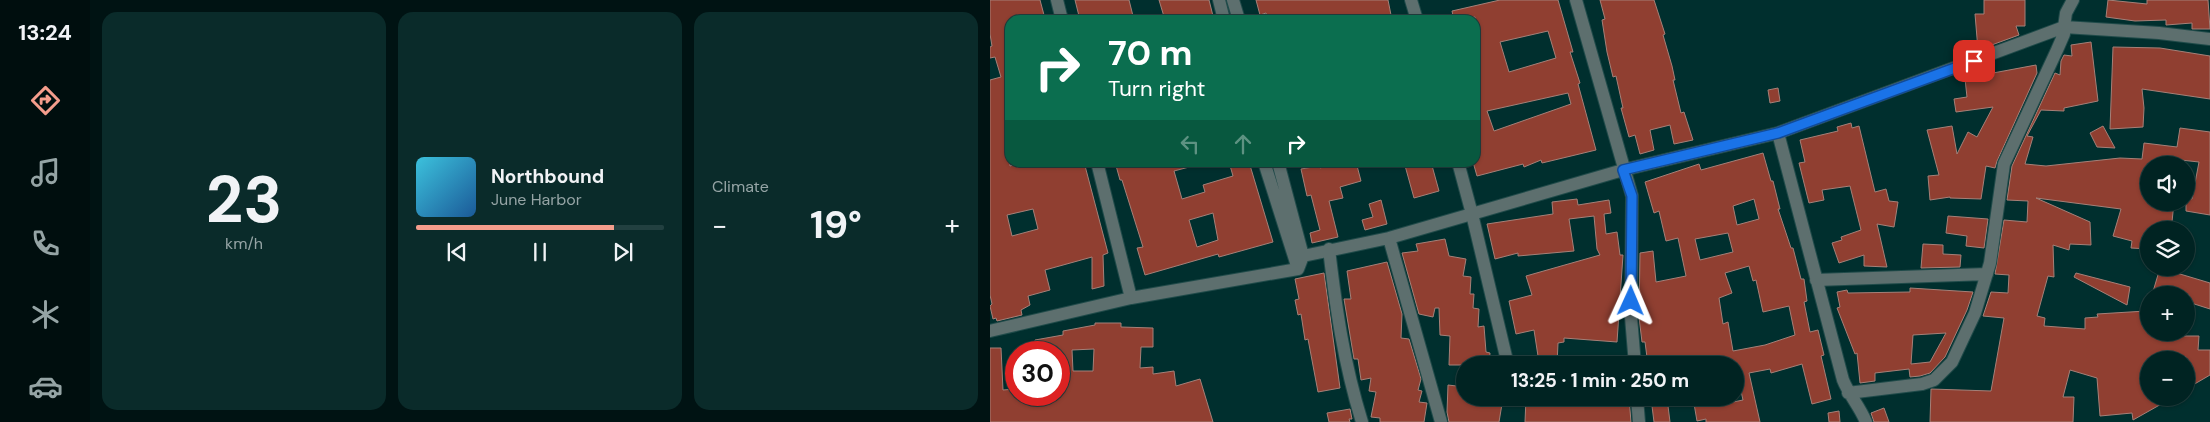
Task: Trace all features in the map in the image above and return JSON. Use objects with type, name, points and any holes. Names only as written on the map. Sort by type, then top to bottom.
[{"type":"street","points":[[1057,0],[1061,15]]},
{"type":"street","points":[[1219,0],[1223,15]]},
{"type":"street","points":[[1234,0],[1238,15]]},
{"type":"street","points":[[1411,0],[1416,15]]},
{"type":"street","points":[[1576,0],[1623,170],[1632,196],[1631,317],[1634,356]]},
{"type":"street","points":[[2060,0],[2066,13]]},
{"type":"street","points":[[1848,393],[1922,384],[1934,380],[1952,362],[1976,313],[1986,274],[2004,164],[2064,34],[2066,13],[2073,0]]},
{"type":"street","points":[[1303,256],[1329,249],[1389,238],[1623,170],[1778,133],[2064,27],[2159,33],[2210,40]]},
{"type":"street","points":[[1778,133],[1843,380],[1848,393],[1862,412],[1866,422]]},
{"type":"street","points":[[1098,167],[1131,298]]},
{"type":"street","points":[[1266,167],[1298,269]]},
{"type":"street","points":[[1279,167],[1303,256],[1298,269]]},
{"type":"street","points":[[1459,167],[1506,356]]},
{"type":"street","points":[[1389,238],[1441,422]]},
{"type":"street","points":[[1329,249],[1339,329],[1350,384],[1362,422]]},
{"type":"street","points":[[990,331],[1131,298],[1298,269]]},
{"type":"street","points":[[1816,280],[1986,274]]},
{"type":"street","points":[[1638,406],[1640,422]]},
{"type":"building","points":[[990,0],[1040,0],[1044,15],[1005,15],[1005,167],[1085,167],[1108,253],[1103,255],[1104,286],[1092,289],[1092,257],[1045,270],[1050,290],[1028,296],[1030,305],[1021,310],[1022,315],[997,321],[996,318],[993,319],[990,306],[992,304],[990,295],[990,80],[1001,77],[995,57],[990,58],[990,47],[992,46]],"holes":[[[1033,209],[1038,229],[1012,236],[1007,215]]]},
{"type":"building","points":[[1075,0],[1129,0],[1133,15],[1079,15]]},
{"type":"building","points":[[1159,0],[1209,0],[1213,15],[1164,15]]},
{"type":"building","points":[[1256,0],[1388,0],[1391,15],[1267,15],[1266,13],[1260,15]]},
{"type":"building","points":[[1500,0],[1558,0],[1573,52],[1570,52],[1580,83],[1578,84],[1596,150],[1542,163],[1541,160],[1524,167],[1523,164],[1477,176],[1474,167],[1480,167],[1480,15],[1453,15],[1452,11]],"holes":[[[1548,31],[1556,58],[1509,72],[1500,42]],[[1568,93],[1571,104],[1494,131],[1487,111]]]},
{"type":"building","points":[[1600,0],[1654,0],[1665,34],[1663,35],[1672,66],[1675,80],[1673,80],[1681,113],[1684,112],[1693,140],[1674,144],[1670,125],[1650,130],[1654,150],[1640,154],[1635,135],[1629,137],[1621,108],[1623,108],[1616,76],[1613,77],[1607,52],[1602,20],[1605,19]]},
{"type":"building","points":[[1984,0],[2025,0],[2025,26],[2016,26],[2019,35],[1978,50],[1975,14],[1984,14]]},
{"type":"building","points":[[2108,0],[2147,4],[2147,0],[2208,0],[2210,29],[2192,29],[2192,23],[2166,25],[2166,20],[2135,21],[2106,17]]},
{"type":"building","points":[[2091,42],[2098,101],[2064,108],[2064,111],[2041,110],[2027,136],[2033,137],[2025,164],[2046,166],[2120,158],[2140,159],[2140,211],[2173,211],[2172,221],[2140,221],[2140,248],[2131,248],[2132,241],[2113,236],[2121,209],[2036,198],[2090,222],[2091,245],[2070,244],[2069,250],[2053,245],[2054,277],[2048,276],[2037,316],[2045,318],[2044,326],[2085,329],[2085,318],[2098,317],[2097,314],[2140,311],[2140,341],[2195,341],[2195,336],[2199,336],[2198,350],[2210,350],[2210,375],[2195,384],[2195,351],[2140,351],[2140,406],[2158,406],[2133,420],[2132,413],[2100,416],[2097,378],[2070,370],[2063,397],[2074,397],[2073,422],[1930,422],[1931,389],[1991,391],[2004,318],[1983,316],[1991,292],[2008,293],[2009,275],[1995,274],[2004,220],[2027,222],[2028,201],[2007,200],[2012,166],[2055,73],[2060,75],[2061,61],[2064,55],[2072,56],[2071,45]]},
{"type":"building","points":[[2113,47],[2160,48],[2210,56],[2210,99],[2142,89],[2143,127],[2110,129]]},
{"type":"building","points":[[2036,65],[2037,73],[1995,168],[1986,166],[1981,199],[1950,197],[1930,200],[1928,176],[1939,175],[1927,130],[1952,126],[1957,154],[1968,132],[1977,137],[1993,107],[1956,112],[1954,99],[1967,97],[1965,79]]},
{"type":"building","points":[[1778,88],[1780,101],[1770,103],[1768,90]]},
{"type":"building","points":[[1851,123],[1852,128],[1859,126],[1875,192],[1886,189],[1889,201],[1898,202],[1894,227],[1877,224],[1887,267],[1864,266],[1864,255],[1839,263],[1832,243],[1842,240],[1841,237],[1861,230],[1850,186],[1822,190],[1824,200],[1809,203],[1799,163],[1805,162],[1800,140],[1838,131],[1837,127]]},
{"type":"building","points":[[2103,126],[2115,148],[2097,147],[2090,133]]},
{"type":"building","points":[[2180,128],[2210,132],[2210,215],[2186,211],[2195,211],[2195,183],[2199,162],[2195,162],[2195,156],[2142,156],[2144,143],[2177,147]]},
{"type":"building","points":[[1763,153],[1771,181],[1773,181],[1780,209],[1778,209],[1791,248],[1793,248],[1801,279],[1804,279],[1807,301],[1804,302],[1810,332],[1818,330],[1824,355],[1821,356],[1831,399],[1812,404],[1802,364],[1771,373],[1770,369],[1749,373],[1760,422],[1706,422],[1706,419],[1697,421],[1694,406],[1744,406],[1744,356],[1647,356],[1645,342],[1642,342],[1639,317],[1640,253],[1653,251],[1656,282],[1686,276],[1678,238],[1666,241],[1659,211],[1654,213],[1645,182],[1699,164],[1701,170]],"holes":[[[1754,199],[1759,219],[1737,225],[1733,206]],[[1728,233],[1733,252],[1700,260],[1695,239]],[[1749,266],[1753,281],[1756,280],[1763,312],[1789,306],[1795,335],[1765,345],[1733,351],[1728,322],[1723,324],[1719,298],[1732,293],[1725,273]]]},
{"type":"building","points":[[1116,167],[1189,167],[1174,171],[1182,199],[1205,192],[1203,185],[1233,176],[1230,167],[1250,167],[1273,242],[1219,257],[1218,254],[1145,275],[1137,248],[1143,247],[1122,180],[1120,180]],"holes":[[[1213,213],[1218,240],[1197,247],[1189,220]]]},
{"type":"building","points":[[1357,167],[1361,181],[1340,187],[1343,198],[1329,201],[1338,237],[1312,243],[1310,233],[1320,230],[1311,195],[1307,196],[1301,169]]},
{"type":"building","points":[[1405,167],[1432,167],[1439,191],[1414,198]]},
{"type":"building","points":[[1577,199],[1578,205],[1609,200],[1611,213],[1604,214],[1606,234],[1617,232],[1620,255],[1623,255],[1617,342],[1564,338],[1564,342],[1558,343],[1557,356],[1538,356],[1534,330],[1516,334],[1509,301],[1532,295],[1526,276],[1600,255],[1597,249],[1594,216],[1569,219],[1574,251],[1518,256],[1518,253],[1495,259],[1487,224],[1553,214],[1552,202]]},
{"type":"building","points":[[1381,200],[1387,224],[1365,230],[1362,220],[1373,217],[1369,204]]},
{"type":"building","points":[[1948,216],[1988,219],[1984,248],[1966,246],[1967,236],[1946,233]]},
{"type":"building","points":[[1445,239],[1449,256],[1466,259],[1463,276],[1471,277],[1470,294],[1474,294],[1473,308],[1479,309],[1478,327],[1484,326],[1486,352],[1490,353],[1490,356],[1456,356],[1456,365],[1449,365],[1450,336],[1440,335],[1439,308],[1435,308],[1433,317],[1419,314],[1402,253],[1418,251],[1416,244]]},
{"type":"building","points":[[1923,244],[1943,245],[1943,254],[1961,255],[1960,267],[1921,268]]},
{"type":"building","points":[[1387,262],[1402,314],[1401,338],[1409,339],[1421,379],[1418,390],[1422,391],[1419,402],[1427,403],[1424,422],[1380,422],[1380,418],[1371,417],[1376,392],[1369,391],[1371,378],[1361,380],[1358,359],[1354,359],[1344,299],[1351,299],[1347,271]]},
{"type":"building","points":[[1324,273],[1340,388],[1318,392],[1308,339],[1305,340],[1301,314],[1298,315],[1295,300],[1299,299],[1295,279]]},
{"type":"building","points":[[2076,273],[2130,287],[2127,305],[2074,277]]},
{"type":"building","points":[[2158,276],[2187,276],[2210,283],[2210,309],[2195,304],[2195,286],[2155,286]]},
{"type":"building","points":[[1910,288],[1973,292],[1967,310],[1945,357],[1930,373],[1910,377],[1909,369],[1875,373],[1875,381],[1860,383],[1857,353],[1855,354],[1837,308],[1840,307],[1837,292],[1847,290],[1848,293],[1910,292]],"holes":[[[1946,333],[1930,362],[1911,364],[1913,335]]]},
{"type":"building","points":[[1095,323],[1121,323],[1121,327],[1153,328],[1153,347],[1141,347],[1140,368],[1153,367],[1153,374],[1174,371],[1176,386],[1200,379],[1213,422],[990,422],[990,348],[1001,348],[1005,406],[1070,406],[1070,341],[1035,341],[1063,335],[1063,331],[1095,325]],"holes":[[[1094,349],[1093,371],[1073,371],[1072,350]]]},
{"type":"building","points":[[1448,385],[1456,386],[1456,406],[1502,406],[1499,422],[1449,422],[1447,412]]},
{"type":"building","points":[[1526,406],[1630,406],[1631,422],[1525,422]]},
{"type":"building","points":[[1652,406],[1668,406],[1670,422],[1654,422]]},
{"type":"building","points":[[1884,408],[1889,422],[1874,422],[1871,413]]},
{"type":"building","points":[[1350,409],[1352,419],[1349,419],[1350,422],[1329,422],[1327,413]]},
{"type":"building","points":[[1839,411],[1840,422],[1829,422],[1828,413]]},
{"type":"route","points":[[1631,301],[1632,196],[1623,170],[1778,133],[1974,61]]}]
